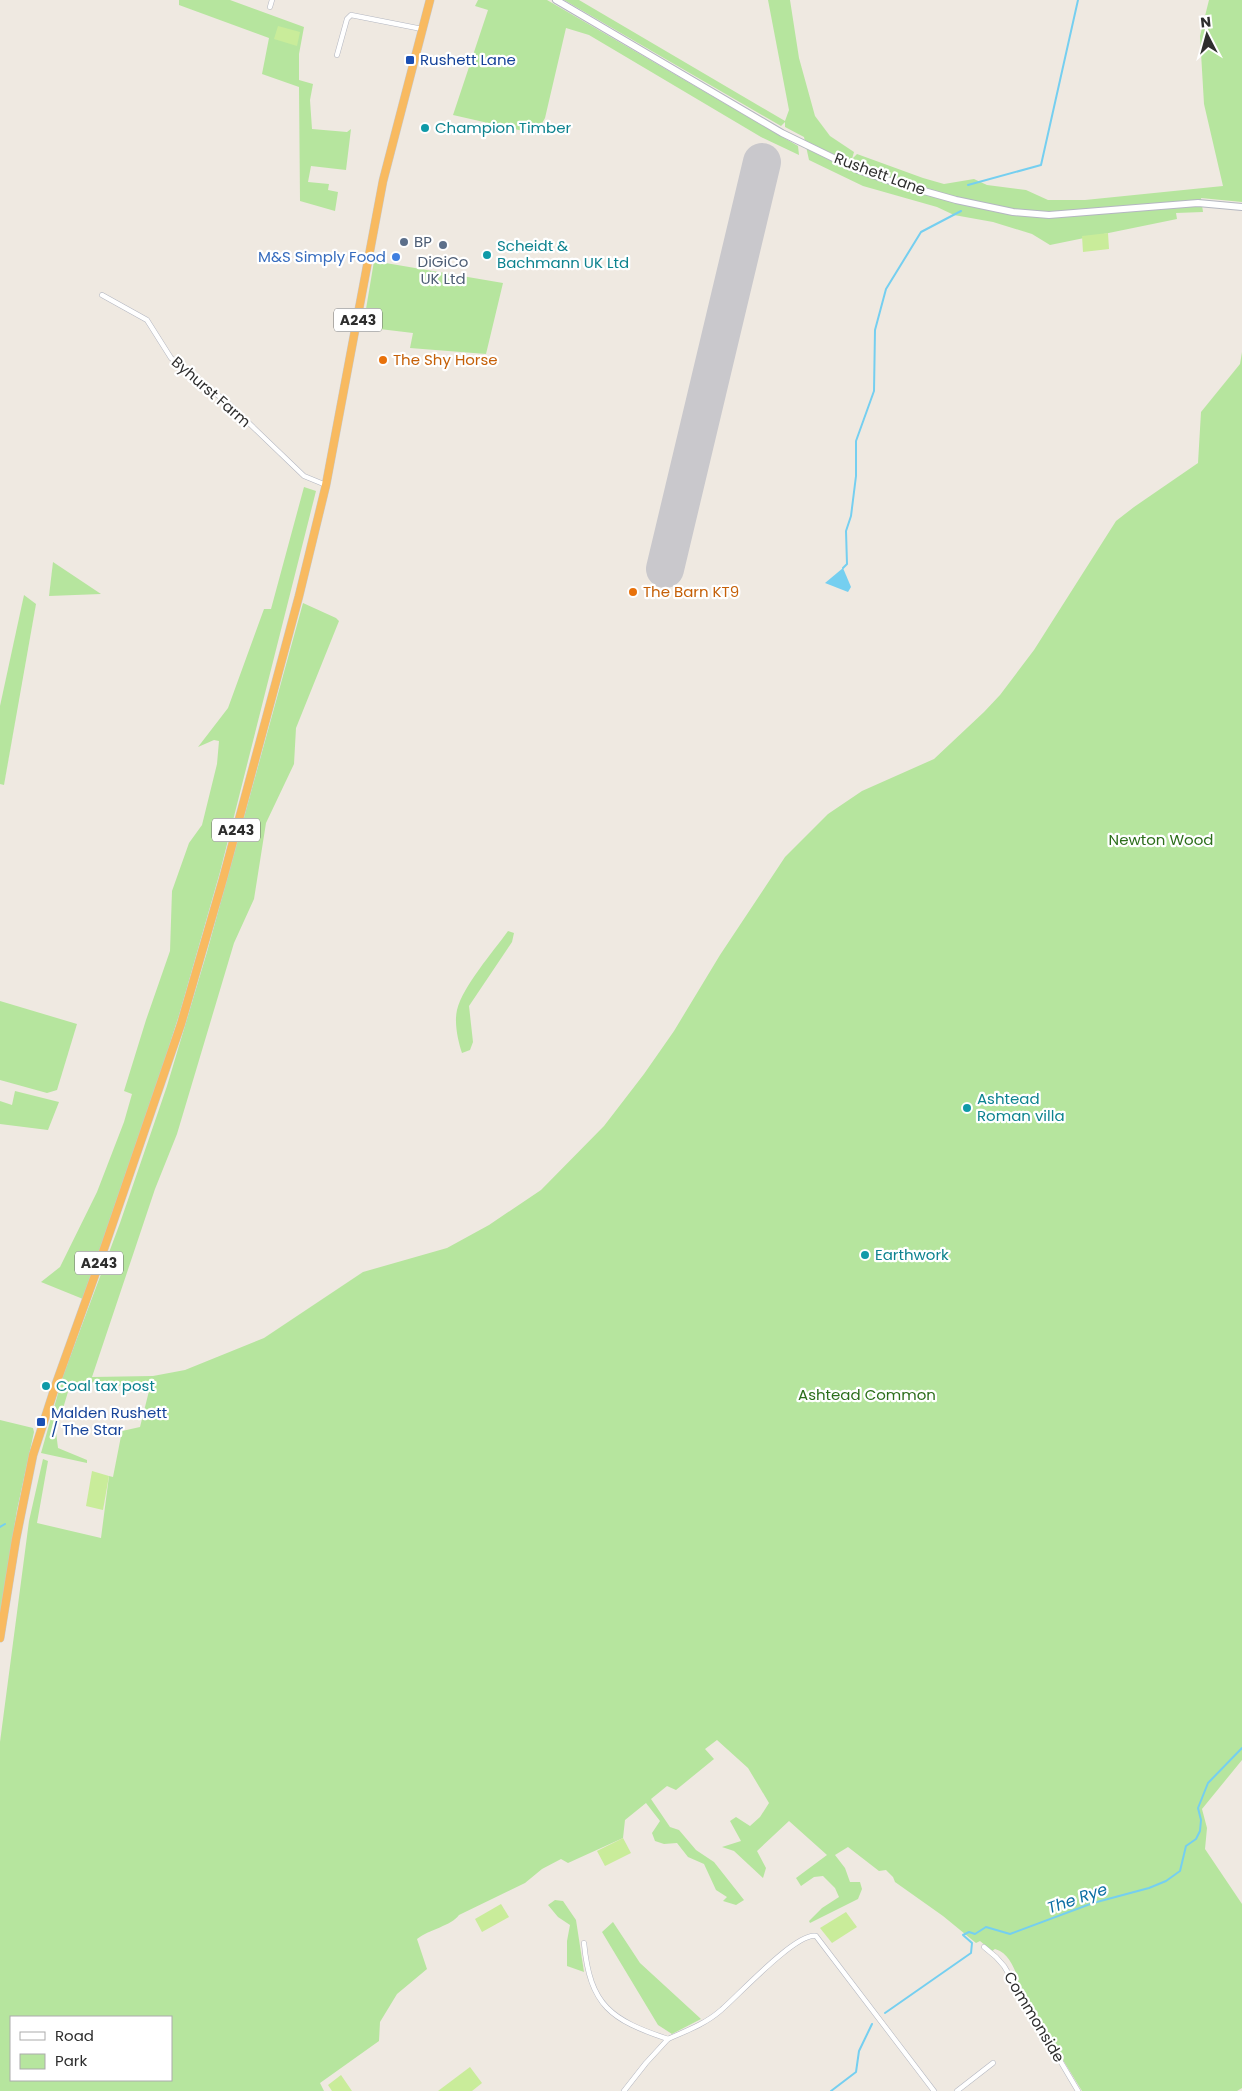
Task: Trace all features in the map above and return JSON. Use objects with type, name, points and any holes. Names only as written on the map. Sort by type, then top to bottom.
[{"type":"highway","name":"A243","points":[[0,1638],[16,1539],[33,1455],[181,1024],[299,596],[326,485],[384,181],[430,0]]},
{"type":"main road","name":"Rushett Lane","points":[[556,0],[782,133],[858,170],[899,184],[956,200],[1013,212],[1049,215],[1189,204],[1242,207]]},
{"type":"street","points":[[270,7],[272,0]]},
{"type":"street","points":[[337,55],[347,19],[351,15],[422,29]]},
{"type":"street","name":"Byhurst Farm","points":[[102,295],[147,320],[170,358],[229,404],[304,476],[326,485]]},
{"type":"street","points":[[624,2091],[668,2039],[694,2028],[719,2012],[794,1945],[804,1938],[813,1935],[820,1938],[933,2089],[926,2091]]},
{"type":"street","points":[[584,1943],[589,1973],[596,1994],[605,2007],[627,2024],[668,2039]]},
{"type":"street","name":"Commonside","points":[[984,1947],[1004,1966],[1078,2091]]},
{"type":"street","points":[[957,2091],[993,2063]]},
{"type":"green space","points":[[179,0],[230,0],[304,27],[299,54],[299,80],[313,84],[310,100],[312,129],[347,132],[351,129],[346,170],[311,166],[308,182],[329,184],[328,190],[338,192],[335,211],[300,201],[299,87],[262,74],[269,38],[179,5]]},
{"type":"green space","points":[[478,0],[547,0],[798,146],[799,155],[761,137],[589,35],[566,28],[545,118],[536,134],[453,115],[488,10],[475,6]]},
{"type":"green space","points":[[564,0],[579,0],[785,121],[789,110],[768,0],[790,0],[799,58],[815,116],[830,136],[854,152],[852,159],[857,154],[944,184],[974,179],[987,185],[1026,190],[1048,200],[1085,200],[1223,186],[1204,104],[1200,36],[1209,0],[1242,0],[1242,202],[1201,198],[1203,212],[1176,213],[1177,219],[1050,245],[1032,234],[993,222],[954,215],[937,207],[863,186],[809,160],[804,137],[785,127],[785,122],[781,126]]},
{"type":"green space","points":[[278,26],[300,32],[297,46],[274,39]]},
{"type":"green space","points":[[1108,233],[1109,249],[1083,252],[1082,236]]},
{"type":"green space","points":[[374,261],[503,283],[486,354],[410,348],[413,333],[363,327]]},
{"type":"green space","name":"Ashtead Common","points":[[1242,352],[1242,1760],[1202,1809],[1207,1828],[1205,1849],[1242,1904],[1242,2088],[1237,2091],[1082,2091],[1016,1983],[1019,1979],[1007,1957],[995,1949],[992,1951],[980,1941],[976,1943],[943,1916],[895,1882],[886,1870],[879,1871],[848,1847],[835,1855],[845,1868],[850,1882],[860,1882],[862,1889],[858,1899],[810,1923],[809,1921],[822,1908],[839,1897],[835,1888],[823,1876],[814,1877],[801,1886],[796,1878],[827,1855],[789,1821],[757,1851],[766,1868],[763,1878],[734,1851],[722,1847],[741,1841],[730,1821],[736,1817],[750,1826],[760,1817],[769,1803],[748,1768],[717,1740],[705,1749],[714,1759],[676,1790],[667,1786],[651,1799],[670,1827],[679,1830],[696,1850],[714,1862],[744,1900],[736,1905],[723,1901],[727,1897],[716,1890],[704,1864],[688,1857],[677,1843],[664,1844],[655,1841],[652,1833],[660,1821],[646,1803],[625,1820],[623,1838],[568,1863],[561,1859],[542,1869],[525,1883],[459,1915],[451,1922],[417,1939],[427,1969],[397,1994],[380,2022],[379,2041],[320,2083],[324,2091],[0,2091],[0,1742],[29,1521],[43,1459],[48,1461],[37,1523],[101,1538],[109,1476],[113,1477],[122,1431],[140,1427],[151,1383],[104,1387],[89,1381],[70,1385],[56,1432],[58,1448],[87,1460],[87,1463],[41,1453],[63,1376],[120,1223],[167,1086],[207,952],[303,603],[339,621],[296,728],[294,764],[266,823],[254,899],[234,943],[177,1134],[155,1189],[92,1377],[153,1376],[185,1370],[264,1338],[363,1272],[447,1248],[489,1225],[541,1190],[604,1126],[644,1074],[674,1031],[720,955],[785,857],[828,814],[862,791],[934,759],[984,712],[1000,695],[1034,650],[1116,521],[1198,463],[1201,412],[1240,364]]},
{"type":"green space","points":[[304,487],[316,491],[220,872],[180,1012],[148,1112],[83,1299],[41,1282],[60,1267],[97,1192],[124,1122],[132,1094],[124,1091],[170,951],[172,891],[189,843],[202,825],[217,764],[219,741],[214,740],[198,747],[228,708],[264,609],[271,609]]},
{"type":"green space","points":[[53,562],[101,594],[49,596]]},
{"type":"green space","points":[[24,595],[36,604],[4,785],[0,784],[0,706]]},
{"type":"green space","points":[[508,931],[514,933],[512,942],[469,1006],[473,1042],[470,1050],[462,1053],[456,1026],[457,1010],[460,1001],[465,990]]},
{"type":"green space","points":[[0,1001],[77,1024],[57,1090],[47,1093],[0,1080]]},
{"type":"green space","points":[[15,1091],[59,1102],[48,1130],[0,1124],[0,1101],[12,1105]]},
{"type":"green space","points":[[0,1420],[33,1428],[34,1432],[17,1510],[0,1616]]},
{"type":"green space","points":[[92,1471],[109,1476],[103,1510],[86,1506]]},
{"type":"green space","points":[[623,1838],[631,1853],[605,1866],[597,1851]]},
{"type":"green space","points":[[555,1900],[563,1901],[576,1920],[584,1972],[567,1966],[567,1941],[570,1925],[558,1917],[548,1905]]},
{"type":"green space","points":[[501,1904],[509,1917],[482,1932],[475,1919]]},
{"type":"green space","points":[[846,1912],[857,1927],[832,1943],[820,1928]]},
{"type":"green space","points":[[613,1922],[640,1963],[701,2019],[672,2034],[658,2025],[602,1932]]},
{"type":"green space","points":[[470,2067],[482,2083],[472,2091],[438,2091]]},
{"type":"green space","points":[[341,2075],[352,2091],[332,2091],[328,2085]]},
{"type":"water","points":[[843,568],[851,587],[848,592],[825,583]]},
{"type":"waterway","points":[[968,185],[1041,165],[1078,0]]},
{"type":"waterway","points":[[843,568],[847,564],[846,531],[851,516],[856,476],[856,441],[874,391],[875,330],[886,289],[921,232],[961,211]]},
{"type":"waterway","points":[[0,1527],[5,1524]]},
{"type":"waterway","name":"The Rye","points":[[885,2013],[971,1953],[972,1943],[963,1935],[969,1932],[975,1934],[986,1927],[1010,1934],[1093,1903],[1149,1888],[1166,1881],[1180,1871],[1186,1846],[1196,1839],[1200,1831],[1201,1820],[1198,1808],[1208,1783],[1242,1748]]},
{"type":"waterway","name":"The Rye","points":[[831,2091],[856,2072],[859,2051],[872,2024]]},
{"type":"runway","points":[[665,569],[762,162]]},
{"type":"place","name":"Rushett Lane","points":[[410,60]]},
{"type":"place","name":"Champion Timber","points":[[425,128]]},
{"type":"place","name":"BP","points":[[404,242]]},
{"type":"place","name":"DiGiCo UK Ltd","points":[[443,245]]},
{"type":"place","name":"Scheidt & Bachmann UK Ltd","points":[[487,255]]},
{"type":"place","name":"M&S Simply Food","points":[[396,257]]},
{"type":"place","name":"The Shy Horse","points":[[383,360]]},
{"type":"place","name":"The Barn KT9","points":[[633,592]]},
{"type":"place","name":"Ashtead Roman villa","points":[[967,1108]]},
{"type":"place","name":"Earthwork","points":[[865,1255]]},
{"type":"place","name":"Coal tax post","points":[[46,1386]]},
{"type":"place","name":"Malden Rushett / The Star","points":[[41,1422]]},
{"type":"park label","name":"Newton Wood","points":[[1161,840]]}]
